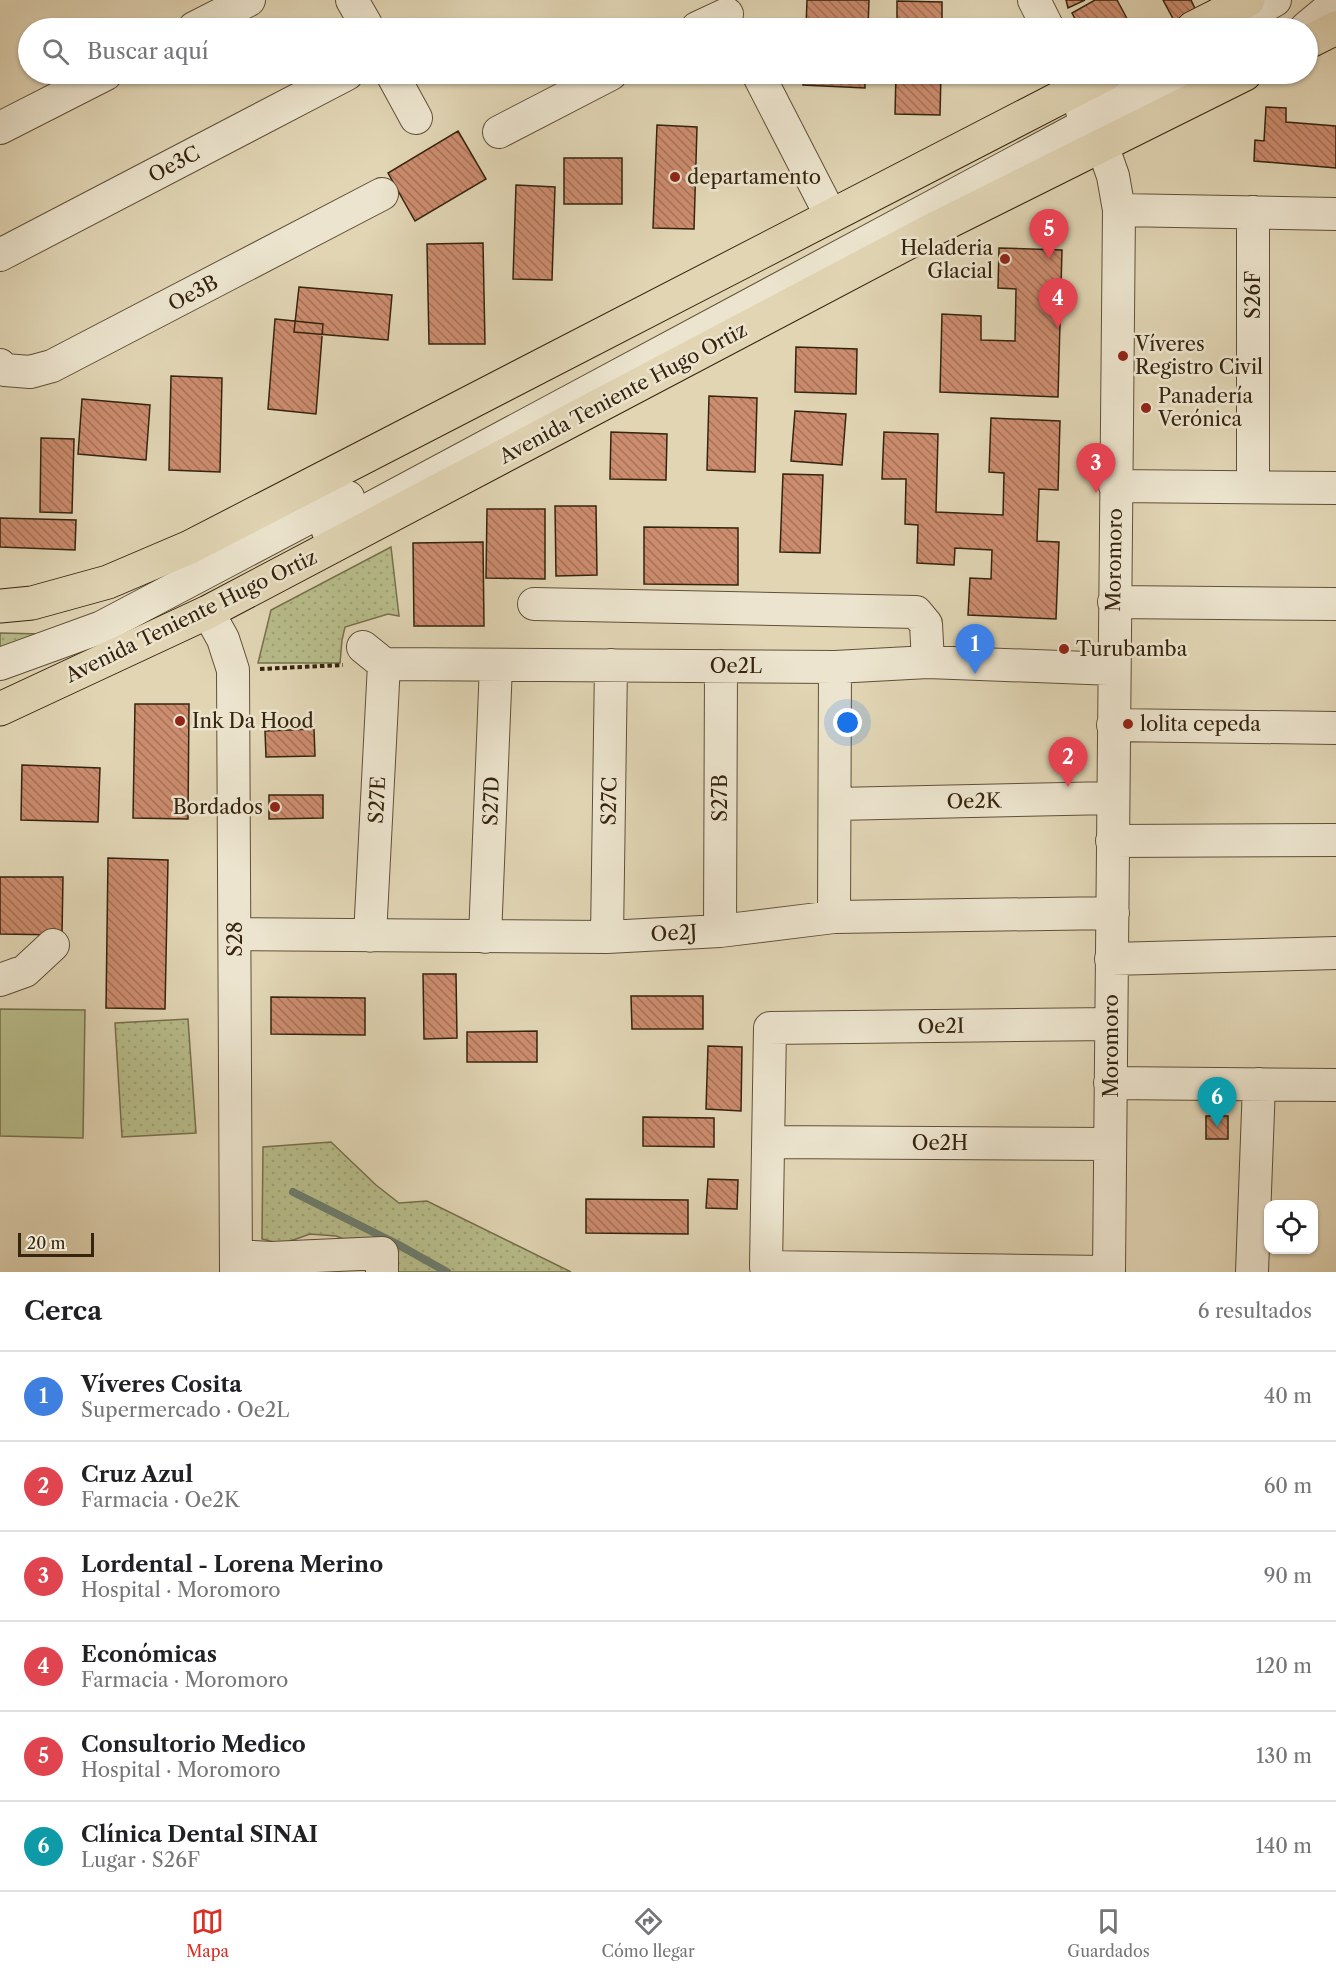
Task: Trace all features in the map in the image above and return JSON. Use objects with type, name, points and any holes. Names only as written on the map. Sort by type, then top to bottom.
[{"type":"main road","points":[[1211,18],[1248,0]]},
{"type":"main road","points":[[1318,37],[1336,28]]},
{"type":"main road","name":"Avenida Teniente Hugo Ortiz","points":[[0,606],[32,603],[108,582],[190,547],[831,216],[1090,101],[1188,84]]},
{"type":"main road","name":"Avenida Teniente Hugo Ortiz","points":[[0,709],[208,612],[930,231],[1090,101]]},
{"type":"street","points":[[214,18],[249,0]]},
{"type":"street","points":[[352,0],[362,18]]},
{"type":"street","points":[[1034,0],[1043,18]]},
{"type":"street","points":[[1212,18],[1275,0]]},
{"type":"street","points":[[1318,18],[1336,3]]},
{"type":"street","points":[[0,128],[86,84]]},
{"type":"street","name":"Oe3C","points":[[0,255],[328,84]]},
{"type":"street","points":[[397,84],[416,118]]},
{"type":"street","points":[[499,132],[592,84]]},
{"type":"street","points":[[763,84],[831,216]]},
{"type":"street","points":[[0,664],[102,627],[1126,84]]},
{"type":"street","points":[[0,691],[113,645],[1090,101],[1203,84]]},
{"type":"street","name":"Moromoro","points":[[1090,101],[1113,176],[1119,210],[1113,913],[1107,1272]]},
{"type":"street","points":[[0,120],[0,140]]},
{"type":"street","name":"Oe3B","points":[[0,365],[5,370],[30,372],[52,366],[382,194]]},
{"type":"street","points":[[1119,210],[1336,214]]},
{"type":"street","name":"S26F","points":[[1252,212],[1253,486]]},
{"type":"street","points":[[1115,486],[1336,488]]},
{"type":"street","points":[[1114,602],[1336,604]]},
{"type":"street","points":[[534,604],[916,612],[926,624],[928,662]]},
{"type":"street","name":"S28","points":[[208,612],[223,639],[233,670],[236,1264]]},
{"type":"street","name":"Oe2L","points":[[374,656],[496,664],[835,667],[928,662],[1114,669]]},
{"type":"street","name":"S27E","points":[[370,936],[374,656]]},
{"type":"street","name":"S27D","points":[[485,937],[496,664]]},
{"type":"street","name":"S27C","points":[[607,937],[611,665]]},
{"type":"street","name":"S27B","points":[[720,930],[721,666]]},
{"type":"street","points":[[834,917],[835,667]]},
{"type":"street","points":[[1113,725],[1336,728]]},
{"type":"street","name":"Oe2K","points":[[836,804],[1113,798]]},
{"type":"street","points":[[1112,841],[1336,840]]},
{"type":"street","name":"Oe2J","points":[[235,934],[607,937],[720,930],[834,917],[1113,913]]},
{"type":"street","points":[[0,980],[25,971],[53,945]]},
{"type":"street","points":[[1111,959],[1336,953]]},
{"type":"street","name":"Oe2I","points":[[769,1142],[770,1028],[1111,1024]]},
{"type":"street","points":[[1110,1083],[1336,1085]]},
{"type":"street","points":[[1252,1272],[1259,1084]]},
{"type":"street","points":[[769,1142],[766,1268],[1107,1272]]},
{"type":"street","name":"Oe2H","points":[[769,1142],[1110,1144]]},
{"type":"street","points":[[236,1264],[271,1258],[382,1253],[382,1272]]},
{"type":"path","points":[[233,670],[374,656]]},
{"type":"green space","points":[[391,547],[399,616],[388,614],[345,627],[340,663],[258,663],[271,610]]},
{"type":"green space","points":[[0,633],[43,634],[0,649]]},
{"type":"green space","points":[[0,1009],[85,1010],[83,1138],[0,1136]]},
{"type":"green space","points":[[188,1019],[196,1133],[122,1137],[115,1023]]},
{"type":"green space","points":[[331,1142],[376,1185],[399,1203],[427,1201],[571,1272],[394,1272],[382,1253],[336,1236],[310,1234],[282,1244],[262,1239],[263,1147]]},
{"type":"building","points":[[807,0],[869,0],[868,18],[806,18]]},
{"type":"building","points":[[1066,0],[1085,0],[1068,8]]},
{"type":"building","points":[[1095,0],[1117,0],[1127,18],[1075,18],[1072,13]]},
{"type":"building","points":[[1163,0],[1191,0],[1198,15],[1192,18],[1173,18]]},
{"type":"building","points":[[897,1],[942,2],[942,18],[897,18]]},
{"type":"building","points":[[865,84],[865,88],[803,85]]},
{"type":"building","points":[[896,84],[941,84],[940,115],[895,114]]},
{"type":"building","points":[[1266,107],[1286,108],[1286,122],[1336,126],[1336,168],[1254,161],[1255,140],[1264,141]]},
{"type":"building","name":"departamento","points":[[657,125],[697,127],[694,229],[653,228]]},
{"type":"building","points":[[458,131],[486,179],[415,221],[388,173]]},
{"type":"building","points":[[564,158],[622,158],[622,204],[564,204]]},
{"type":"building","points":[[516,185],[555,187],[552,280],[513,279]]},
{"type":"building","points":[[483,243],[485,344],[429,344],[427,244]]},
{"type":"building","points":[[999,248],[1062,250],[1058,397],[940,392],[942,314],[981,316],[981,340],[1015,341],[1016,289],[998,288]]},
{"type":"building","points":[[299,287],[392,295],[388,340],[294,332]]},
{"type":"building","points":[[275,319],[323,324],[316,414],[268,409]]},
{"type":"building","points":[[796,347],[857,349],[856,394],[795,392]]},
{"type":"building","points":[[171,376],[222,378],[220,472],[169,470]]},
{"type":"building","points":[[709,396],[757,398],[755,472],[707,470]]},
{"type":"building","points":[[82,399],[150,405],[146,460],[78,454]]},
{"type":"building","points":[[795,411],[846,414],[842,465],[791,461]]},
{"type":"building","points":[[991,418],[1060,421],[1058,490],[1039,489],[1037,541],[1059,542],[1056,619],[968,615],[970,578],[991,579],[992,550],[955,548],[954,565],[917,563],[918,525],[905,524],[906,479],[882,479],[884,432],[938,434],[936,512],[1003,515],[1004,473],[989,472]]},
{"type":"building","points":[[611,432],[667,434],[666,480],[610,479]]},
{"type":"building","points":[[41,438],[74,439],[72,513],[40,512]]},
{"type":"building","points":[[783,474],[823,475],[820,553],[780,552]]},
{"type":"building","points":[[555,506],[596,506],[597,575],[556,576]]},
{"type":"building","points":[[487,509],[545,509],[545,579],[486,578]]},
{"type":"building","points":[[0,518],[76,520],[75,550],[0,547]]},
{"type":"building","points":[[644,527],[738,528],[738,585],[644,584]]},
{"type":"building","points":[[483,542],[484,626],[414,626],[413,543]]},
{"type":"building","points":[[135,704],[189,704],[188,819],[133,818]]},
{"type":"building","points":[[314,729],[315,756],[266,757],[265,731]]},
{"type":"building","points":[[22,765],[100,768],[98,822],[21,820]]},
{"type":"building","points":[[269,795],[323,795],[323,818],[269,819]]},
{"type":"building","points":[[108,858],[168,860],[165,1009],[106,1008]]},
{"type":"building","points":[[0,877],[63,877],[62,935],[0,934]]},
{"type":"building","points":[[423,974],[456,974],[457,1038],[424,1039]]},
{"type":"building","points":[[631,996],[703,996],[703,1029],[632,1029]]},
{"type":"building","points":[[271,997],[365,998],[365,1035],[271,1034]]},
{"type":"building","points":[[537,1031],[537,1062],[467,1062],[467,1032]]},
{"type":"building","points":[[708,1046],[742,1047],[741,1111],[706,1109]]},
{"type":"building","points":[[1206,1116],[1228,1116],[1228,1139],[1206,1139]]},
{"type":"building","points":[[643,1117],[714,1118],[714,1147],[643,1146]]},
{"type":"building","points":[[708,1179],[738,1180],[737,1209],[706,1208]]},
{"type":"building","points":[[586,1199],[688,1200],[688,1234],[586,1233]]},
{"type":"waterway","points":[[293,1192],[447,1272]]},
{"type":"place","name":"departamento","points":[[675,177]]},
{"type":"place","name":"Heladeria Glacial","points":[[1005,259]]},
{"type":"place","name":"Consultorio Medico","points":[[1049,259]]},
{"type":"place","name":"Económicas","points":[[1058,328]]},
{"type":"place","name":"Víveres Registro Civil","points":[[1123,356]]},
{"type":"place","name":"Panadería Verónica","points":[[1146,408]]},
{"type":"place","name":"Lordental - Lorena Merino","points":[[1096,493]]},
{"type":"place","name":"Turubamba","points":[[1064,649]]},
{"type":"place","name":"Víveres Cosita","points":[[975,674]]},
{"type":"place","name":"Ink Da Hood","points":[[180,721]]},
{"type":"place","name":"lolita cepeda","points":[[1128,724]]},
{"type":"place","name":"Cruz Azul","points":[[1068,787]]},
{"type":"place","name":"Bordados","points":[[275,807]]},
{"type":"place","name":"Clínica Dental SINAI","points":[[1217,1127]]}]
